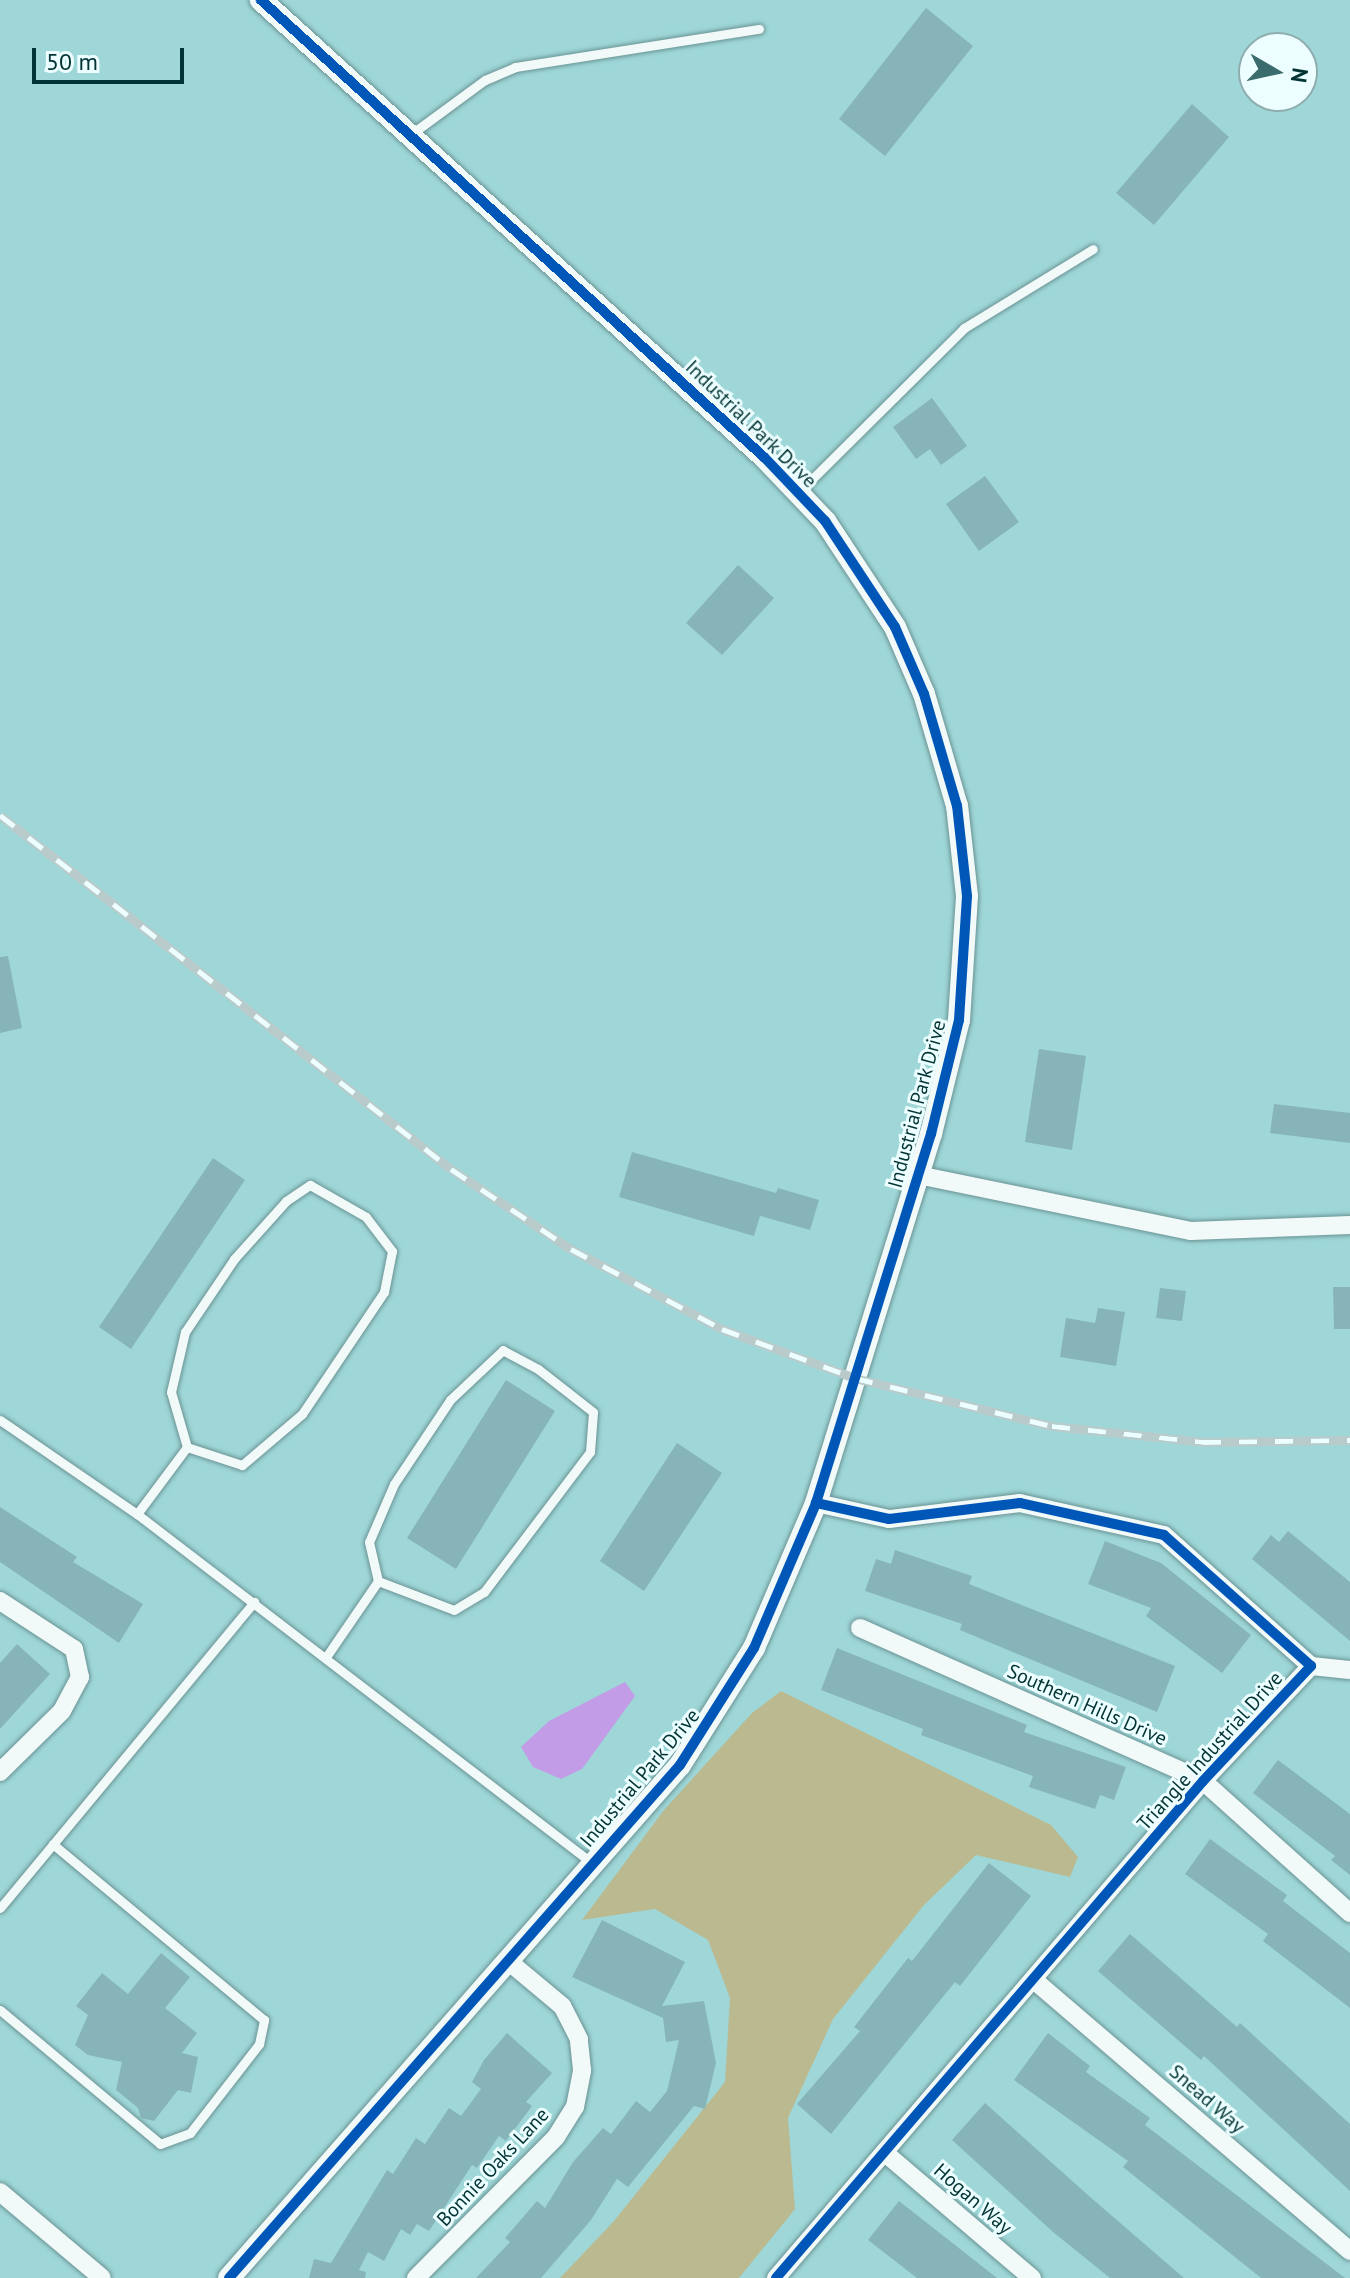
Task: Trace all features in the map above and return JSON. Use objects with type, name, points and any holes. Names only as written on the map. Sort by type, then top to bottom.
[{"type":"street","name":"Industrial Park Drive","points":[[229,2278],[592,1863],[710,1723],[754,1648],[816,1503],[949,1067],[964,985],[967,896],[957,806],[928,707],[895,627],[833,533],[764,457],[261,0]]},
{"type":"street","points":[[918,1175],[1191,1231],[1350,1225]]},
{"type":"street","name":"Triangle Industrial Drive","points":[[776,2278],[1035,1981],[1203,1781],[1311,1666],[1164,1535],[1020,1503],[889,1519],[816,1503]]},
{"type":"street","points":[[0,1601],[74,1649],[80,1677],[62,1711],[0,1772]]},
{"type":"street","name":"Southern Hills Drive","points":[[860,1628],[1203,1781],[1350,1913]]},
{"type":"street","points":[[1311,1666],[1350,1670]]},
{"type":"street","name":"Bonnie Oaks Lane","points":[[416,2278],[556,2137],[575,2107],[582,2070],[579,2039],[562,2006],[507,1960]]},
{"type":"street","name":"Snead Way","points":[[1035,1981],[1350,2251]]},
{"type":"street","name":"Hogan Way","points":[[885,2153],[1032,2278]]},
{"type":"street","points":[[0,2192],[102,2278]]},
{"type":"lane","points":[[408,136],[485,80],[515,67],[759,29]]},
{"type":"lane","points":[[798,493],[964,328],[1093,249]]},
{"type":"lane","points":[[310,1185],[366,1217],[392,1251],[384,1292],[302,1414],[242,1465],[187,1447],[171,1392],[185,1332],[234,1259],[286,1201],[310,1185]]},
{"type":"lane","points":[[326,1657],[378,1581],[369,1542],[394,1484],[450,1400],[503,1350],[538,1369],[593,1412],[590,1452],[484,1592],[454,1610],[378,1581]]},
{"type":"lane","points":[[0,1420],[137,1514],[592,1863]]},
{"type":"lane","points":[[137,1514],[187,1447]]},
{"type":"lane","points":[[0,1908],[254,1602]]},
{"type":"lane","points":[[0,2010],[160,2144],[190,2133],[259,2044],[264,2020],[53,1844]]},
{"type":"shaded area","points":[[625,1682],[635,1696],[582,1769],[561,1779],[533,1767],[521,1747],[549,1721]]},
{"type":"shaded area","points":[[781,1691],[1051,1825],[1078,1857],[1070,1877],[976,1855],[924,1905],[833,2019],[788,2118],[795,2209],[739,2278],[560,2278],[614,2221],[725,2082],[730,1998],[708,1940],[655,1909],[582,1920],[664,1810],[752,1713]]},
{"type":"building","points":[[926,8],[973,46],[885,156],[839,119]]},
{"type":"building","points":[[1192,104],[1229,137],[1154,225],[1116,193]]},
{"type":"building","points":[[932,398],[967,446],[941,465],[930,449],[916,459],[893,427]]},
{"type":"building","points":[[985,476],[1019,522],[979,551],[946,504]]},
{"type":"building","points":[[738,565],[774,598],[722,655],[686,623]]},
{"type":"building","points":[[8,956],[22,1028],[0,1033],[0,957]]},
{"type":"building","points":[[1039,1049],[1086,1056],[1072,1150],[1025,1142]]},
{"type":"building","points":[[1274,1104],[1350,1113],[1350,1143],[1270,1133]]},
{"type":"building","points":[[632,1152],[776,1193],[778,1188],[819,1200],[810,1230],[760,1216],[754,1236],[619,1197]]},
{"type":"building","points":[[213,1158],[245,1180],[131,1349],[99,1327]]},
{"type":"building","points":[[1333,1287],[1350,1287],[1350,1329],[1334,1329]]},
{"type":"building","points":[[1160,1288],[1186,1291],[1182,1321],[1156,1318]]},
{"type":"building","points":[[1098,1308],[1125,1312],[1116,1366],[1060,1357],[1066,1318],[1095,1323]]},
{"type":"building","points":[[506,1380],[555,1411],[456,1569],[407,1538]]},
{"type":"building","points":[[677,1443],[722,1473],[644,1591],[600,1561]]},
{"type":"building","points":[[0,1507],[77,1557],[73,1562],[143,1604],[119,1643],[0,1562]]},
{"type":"building","points":[[1288,1531],[1350,1582],[1350,1641],[1252,1559],[1271,1535],[1279,1542]]},
{"type":"building","points":[[1105,1541],[1161,1563],[1251,1635],[1222,1673],[1146,1616],[1151,1608],[1088,1584]]},
{"type":"building","points":[[895,1550],[972,1576],[969,1584],[1175,1666],[1157,1712],[960,1630],[962,1624],[865,1591],[876,1559],[891,1564]]},
{"type":"building","points":[[17,1644],[50,1674],[0,1729],[0,1663]]},
{"type":"building","points":[[837,1648],[1027,1725],[1024,1732],[1126,1767],[1114,1800],[1100,1795],[1095,1809],[1029,1787],[1033,1776],[921,1735],[923,1729],[821,1690]]},
{"type":"building","points":[[1278,1760],[1350,1814],[1350,1875],[1331,1860],[1335,1856],[1253,1793]]},
{"type":"building","points":[[1210,1839],[1287,1895],[1283,1901],[1350,1953],[1350,2008],[1263,1941],[1268,1934],[1185,1874]]},
{"type":"building","points":[[989,1863],[1031,1896],[960,1986],[955,1982],[831,2134],[797,2104],[860,2031],[854,2027],[908,1958],[912,1961]]},
{"type":"building","points":[[602,1920],[685,1962],[662,2006],[704,2001],[716,2063],[705,2109],[694,2106],[628,2187],[617,2179],[591,2220],[541,2278],[476,2278],[510,2242],[505,2238],[537,2201],[545,2208],[573,2162],[603,2128],[611,2134],[636,2101],[650,2112],[667,2091],[679,2040],[666,2042],[663,2018],[572,1977]]},
{"type":"building","points":[[1130,1934],[1237,2027],[1240,2023],[1350,2124],[1350,2191],[1204,2056],[1201,2060],[1098,1971]]},
{"type":"building","points":[[161,1953],[190,1977],[165,2008],[197,2033],[182,2053],[198,2057],[191,2093],[178,2090],[154,2121],[141,2118],[138,2108],[116,2090],[122,2062],[88,2055],[75,2045],[88,2015],[76,2006],[102,1973],[128,1994]]},
{"type":"building","points":[[507,2033],[552,2073],[526,2102],[532,2106],[506,2141],[499,2136],[477,2168],[472,2165],[429,2231],[417,2224],[410,2235],[401,2229],[384,2261],[368,2252],[359,2270],[366,2272],[365,2278],[309,2278],[314,2259],[331,2263],[387,2170],[393,2174],[416,2138],[425,2144],[449,2108],[461,2116],[481,2089],[472,2082],[484,2060]]},
{"type":"building","points":[[1048,2033],[1090,2066],[1086,2072],[1150,2118],[1145,2125],[1345,2278],[1261,2278],[1123,2167],[1128,2161],[1014,2080]]},
{"type":"building","points":[[985,2103],[1184,2278],[1110,2278],[1053,2232],[952,2140]]},
{"type":"building","points":[[899,2201],[997,2278],[917,2278],[868,2240]]},
{"type":"railway","points":[[0,815],[451,1169],[571,1249],[722,1329],[855,1378],[1052,1426],[1203,1442],[1350,1440]]},
{"type":"cycle path","points":[[229,2278],[680,1765],[754,1648],[816,1503],[931,1134],[959,1020],[967,896],[957,806],[924,694],[895,627],[825,521],[764,457],[261,0]]},
{"type":"cycle path","points":[[776,2278],[1203,1781],[1311,1666],[1164,1535],[1020,1503],[889,1519],[816,1503]]}]
